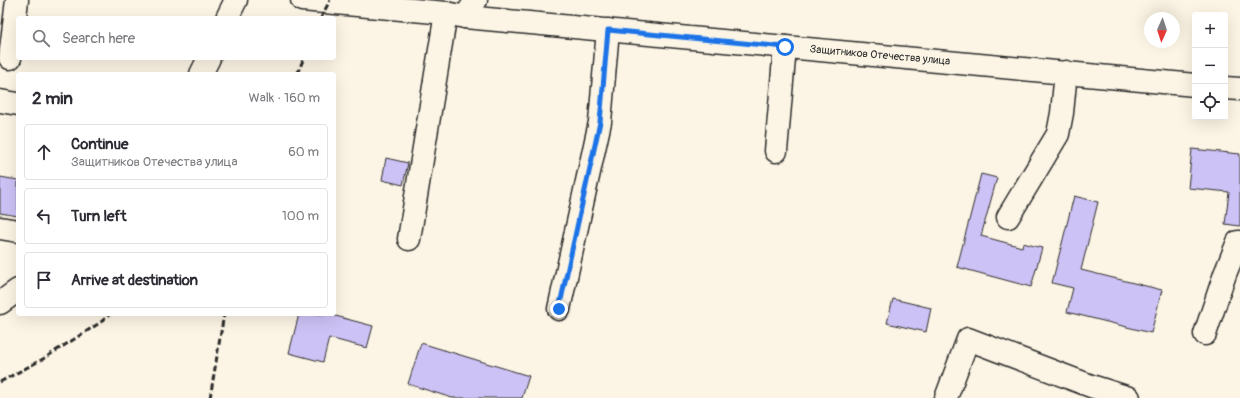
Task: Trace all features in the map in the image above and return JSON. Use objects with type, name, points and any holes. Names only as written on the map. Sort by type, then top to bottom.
[{"type":"main road","points":[[10,58],[17,0]]},
{"type":"main road","points":[[228,16],[236,0]]},
{"type":"main road","name":"Защитников Отечества улица","points":[[302,0],[462,10],[608,30],[1192,85]]},
{"type":"main road","points":[[409,239],[462,10]]},
{"type":"main road","points":[[559,309],[600,122],[608,30]]},
{"type":"main road","points":[[776,151],[785,47]]},
{"type":"main road","points":[[202,72],[207,60]]},
{"type":"main road","points":[[1008,217],[1058,134],[1066,72]]},
{"type":"main road","points":[[1228,88],[1240,89]]},
{"type":"main road","points":[[0,102],[16,104]]},
{"type":"main road","points":[[0,228],[16,231]]},
{"type":"main road","points":[[1205,334],[1225,274],[1238,242],[1240,242]]},
{"type":"main road","points":[[0,303],[16,291]]},
{"type":"main road","points":[[946,398],[968,339],[1089,392],[1129,398]]},
{"type":"building","points":[[1192,149],[1240,154],[1240,226],[1225,224],[1229,192],[1188,188]]},
{"type":"building","points":[[386,158],[408,163],[403,185],[382,180]]},
{"type":"building","points":[[981,174],[997,178],[981,236],[1022,247],[1023,243],[1042,248],[1031,287],[957,267]]},
{"type":"building","points":[[0,177],[16,180],[16,216],[0,213]]},
{"type":"building","points":[[1074,196],[1098,202],[1081,270],[1162,290],[1151,333],[1067,312],[1073,288],[1052,283]]},
{"type":"building","points":[[893,299],[931,308],[926,332],[887,323]]},
{"type":"building","points":[[298,316],[336,316],[373,326],[367,348],[329,338],[323,362],[289,353]]},
{"type":"building","points":[[421,343],[529,376],[522,398],[452,398],[408,384]]},
{"type":"railway","points":[[322,16],[330,0]]},
{"type":"railway","points":[[298,72],[303,60]]},
{"type":"railway","points":[[0,382],[43,359],[101,322],[108,316]]},
{"type":"railway","points":[[210,398],[224,316]]},
{"type":"route","points":[[559,309],[600,122],[608,30],[785,47]]}]
